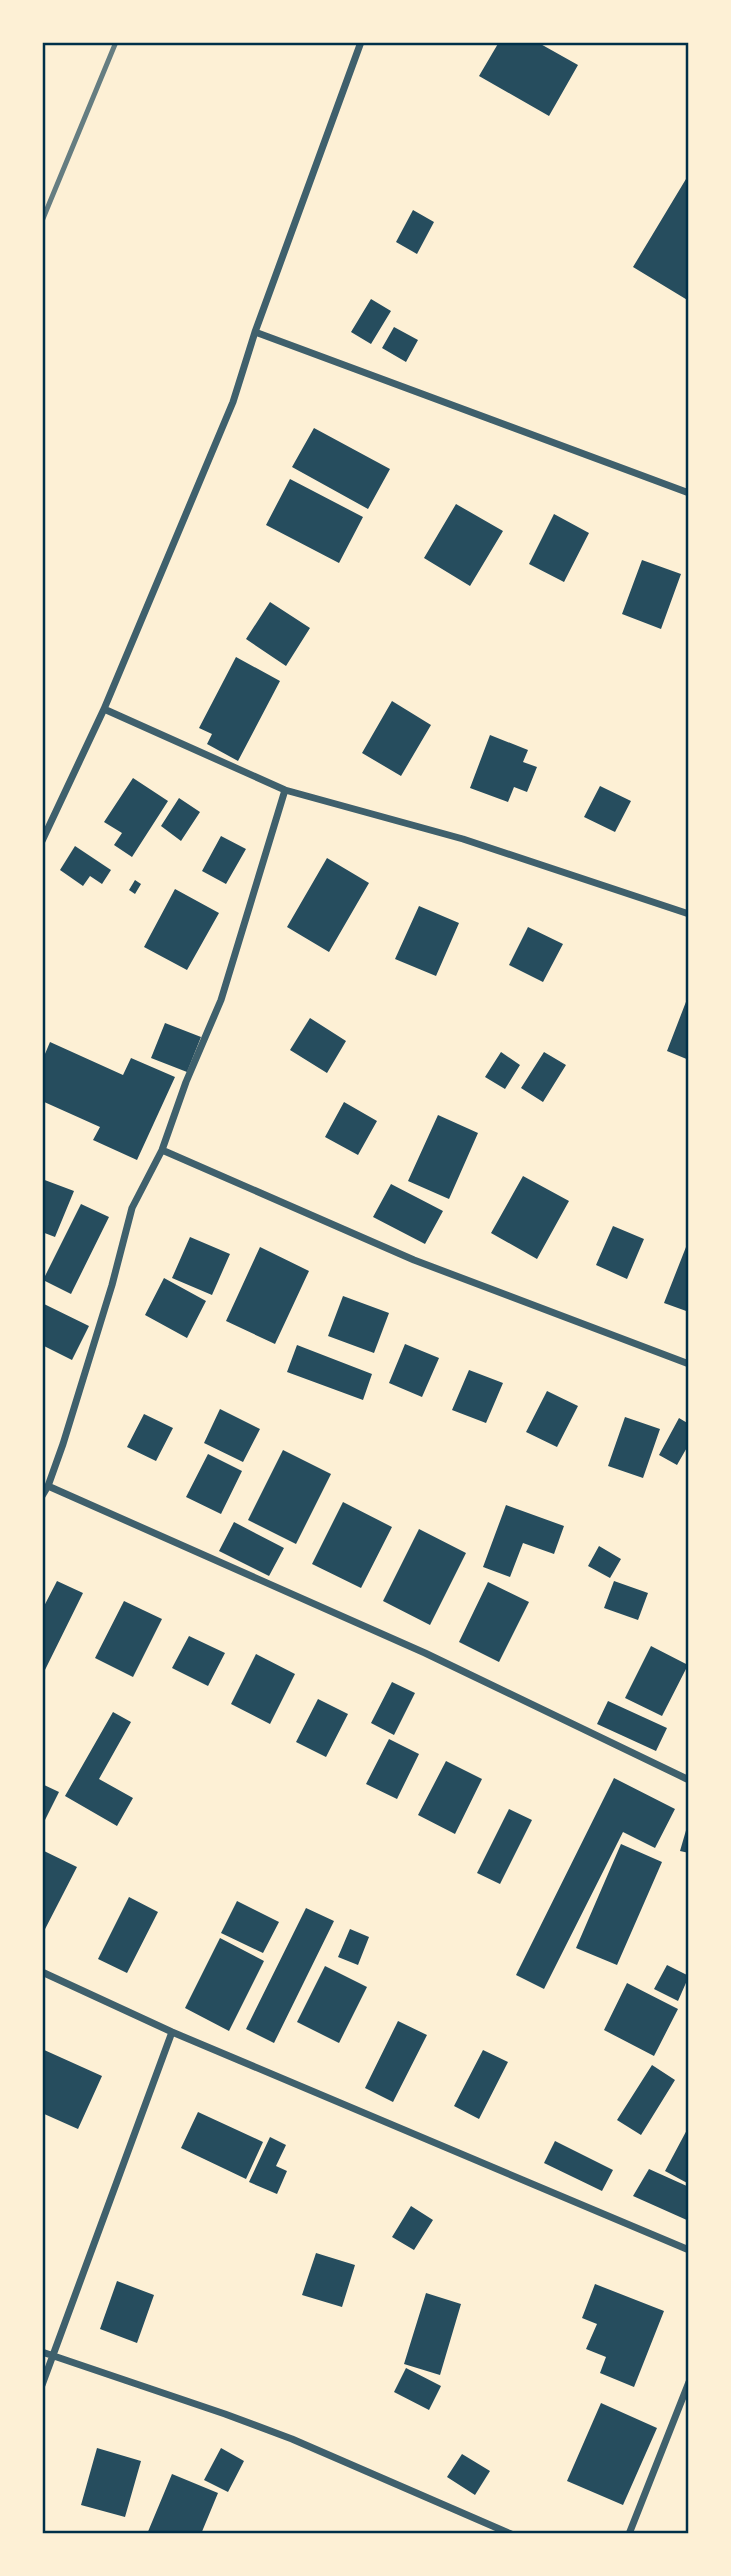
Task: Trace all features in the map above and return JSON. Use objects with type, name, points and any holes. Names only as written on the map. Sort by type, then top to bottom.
[{"type":"street","points":[[42,841],[104,709],[233,402],[361,42]]},
{"type":"street","points":[[256,332],[689,493]]},
{"type":"street","points":[[104,709],[285,790],[463,839],[689,914]]},
{"type":"street","points":[[42,1496],[48,1486],[112,1285],[132,1208],[162,1150],[221,1000],[285,790]]},
{"type":"street","points":[[162,1150],[414,1260],[689,1364]]},
{"type":"street","points":[[48,1486],[425,1653],[689,1780]]},
{"type":"street","points":[[42,1972],[172,2032],[689,2250]]},
{"type":"street","points":[[42,2385],[172,2032]]},
{"type":"street","points":[[42,2352],[292,2439],[511,2534]]},
{"type":"street","points":[[629,2534],[689,2382]]},
{"type":"building","points":[[499,42],[537,42],[578,65],[549,116],[479,76]]},
{"type":"building","points":[[689,174],[689,301],[633,267]]},
{"type":"building","points":[[413,210],[434,222],[417,254],[396,242]]},
{"type":"building","points":[[371,299],[391,311],[371,344],[351,332]]},
{"type":"building","points":[[394,327],[418,340],[406,362],[382,348]]},
{"type":"building","points":[[314,428],[390,469],[368,509],[292,467]]},
{"type":"building","points":[[290,479],[363,517],[339,563],[266,525]]},
{"type":"building","points":[[456,504],[503,531],[470,586],[424,558]]},
{"type":"building","points":[[554,514],[589,533],[564,582],[529,564]]},
{"type":"building","points":[[642,560],[681,574],[661,629],[622,614]]},
{"type":"building","points":[[270,602],[310,628],[286,666],[246,639]]},
{"type":"building","points":[[236,657],[280,681],[238,761],[207,744],[212,734],[199,728]]},
{"type":"building","points":[[392,701],[431,725],[401,776],[362,753]]},
{"type":"building","points":[[490,735],[528,750],[523,762],[537,767],[527,792],[514,787],[508,802],[470,788]]},
{"type":"building","points":[[133,778],[168,801],[132,857],[114,845],[122,833],[104,822]]},
{"type":"building","points":[[600,786],[631,801],[615,832],[584,817]]},
{"type":"building","points":[[179,798],[200,812],[181,841],[161,826]]},
{"type":"building","points":[[221,836],[246,849],[226,884],[202,871]]},
{"type":"building","points":[[75,846],[111,870],[102,884],[90,876],[83,886],[60,870]]},
{"type":"building","points":[[327,858],[369,883],[329,952],[287,927]]},
{"type":"building","points":[[135,880],[141,884],[135,894],[129,890]]},
{"type":"building","points":[[175,889],[219,913],[187,970],[144,947]]},
{"type":"building","points":[[419,906],[459,923],[436,976],[395,959]]},
{"type":"building","points":[[528,927],[563,944],[543,982],[509,965]]},
{"type":"building","points":[[689,994],[689,1060],[667,1051]]},
{"type":"building","points":[[310,1018],[346,1041],[327,1073],[290,1050]]},
{"type":"building","points":[[165,1023],[201,1037],[187,1072],[151,1058]]},
{"type":"building","points":[[50,1042],[123,1075],[131,1058],[175,1077],[137,1160],[93,1140],[100,1127],[42,1101],[42,1061]]},
{"type":"building","points":[[501,1052],[520,1065],[505,1089],[485,1077]]},
{"type":"building","points":[[544,1052],[566,1065],[543,1102],[521,1088]]},
{"type":"building","points":[[344,1102],[377,1121],[358,1155],[325,1137]]},
{"type":"building","points":[[438,1115],[478,1133],[449,1199],[408,1181]]},
{"type":"building","points":[[523,1176],[569,1201],[537,1259],[491,1233]]},
{"type":"building","points":[[42,1179],[74,1191],[55,1237],[42,1232]]},
{"type":"building","points":[[391,1184],[443,1211],[425,1244],[373,1217]]},
{"type":"building","points":[[81,1204],[109,1217],[71,1294],[43,1280]]},
{"type":"building","points":[[613,1226],[644,1239],[627,1279],[596,1265]]},
{"type":"building","points":[[190,1237],[230,1254],[212,1295],[172,1278]]},
{"type":"building","points":[[260,1247],[309,1271],[275,1344],[226,1321]]},
{"type":"building","points":[[686,1247],[689,1248],[689,1312],[664,1303]]},
{"type":"building","points":[[164,1278],[206,1301],[187,1338],[145,1315]]},
{"type":"building","points":[[343,1296],[389,1313],[374,1353],[328,1336]]},
{"type":"building","points":[[42,1303],[89,1326],[72,1360],[42,1345]]},
{"type":"building","points":[[405,1344],[439,1358],[422,1397],[389,1383]]},
{"type":"building","points":[[297,1345],[372,1374],[363,1400],[287,1372]]},
{"type":"building","points":[[469,1370],[503,1383],[486,1423],[452,1410]]},
{"type":"building","points":[[547,1391],[578,1406],[557,1447],[526,1432]]},
{"type":"building","points":[[220,1409],[260,1429],[243,1462],[204,1443]]},
{"type":"building","points":[[144,1414],[173,1428],[156,1461],[127,1447]]},
{"type":"building","points":[[625,1417],[660,1429],[643,1478],[608,1466]]},
{"type":"building","points":[[679,1418],[689,1424],[689,1444],[677,1465],[659,1455]]},
{"type":"building","points":[[283,1450],[331,1474],[296,1544],[248,1520]]},
{"type":"building","points":[[208,1454],[242,1471],[221,1514],[186,1497]]},
{"type":"building","points":[[343,1502],[392,1527],[361,1588],[312,1564]]},
{"type":"building","points":[[506,1505],[564,1526],[554,1554],[523,1543],[510,1577],[483,1567]]},
{"type":"building","points":[[234,1522],[284,1548],[269,1576],[219,1551]]},
{"type":"building","points":[[419,1529],[466,1553],[430,1625],[383,1601]]},
{"type":"building","points":[[599,1546],[621,1559],[610,1578],[588,1566]]},
{"type":"building","points":[[57,1581],[83,1593],[42,1676],[42,1610]]},
{"type":"building","points":[[614,1581],[648,1593],[638,1620],[604,1608]]},
{"type":"building","points":[[488,1582],[529,1602],[499,1662],[459,1642]]},
{"type":"building","points":[[124,1601],[162,1619],[133,1677],[95,1658]]},
{"type":"building","points":[[189,1636],[225,1653],[208,1686],[172,1668]]},
{"type":"building","points":[[651,1646],[688,1665],[662,1716],[625,1698]]},
{"type":"building","points":[[256,1654],[295,1674],[270,1724],[231,1704]]},
{"type":"building","points":[[392,1682],[415,1693],[394,1735],[371,1723]]},
{"type":"building","points":[[318,1699],[348,1714],[326,1757],[296,1742]]},
{"type":"building","points":[[608,1701],[667,1728],[656,1751],[597,1724]]},
{"type":"building","points":[[113,1712],[131,1722],[99,1779],[133,1798],[117,1826],[65,1796]]},
{"type":"building","points":[[389,1739],[419,1754],[397,1799],[366,1784]]},
{"type":"building","points":[[446,1761],[482,1779],[455,1834],[418,1815]]},
{"type":"building","points":[[614,1778],[675,1809],[655,1848],[623,1832],[544,1989],[516,1975]]},
{"type":"building","points":[[42,1784],[59,1792],[42,1826]]},
{"type":"building","points":[[509,1809],[532,1820],[500,1884],[477,1873]]},
{"type":"building","points":[[689,1820],[689,1853],[680,1851]]},
{"type":"building","points":[[621,1844],[662,1862],[617,1965],[576,1948]]},
{"type":"building","points":[[42,1850],[77,1867],[42,1935]]},
{"type":"building","points":[[129,1897],[158,1912],[127,1973],[98,1959]]},
{"type":"building","points":[[237,1901],[279,1922],[263,1953],[221,1933]]},
{"type":"building","points":[[306,1908],[334,1921],[274,2043],[246,2029]]},
{"type":"building","points":[[350,1929],[369,1937],[358,1965],[338,1957]]},
{"type":"building","points":[[220,1938],[264,1961],[229,2031],[185,2008]]},
{"type":"building","points":[[667,1965],[689,1976],[678,2001],[654,1989]]},
{"type":"building","points":[[325,1966],[367,1987],[339,2043],[297,2022]]},
{"type":"building","points":[[627,1983],[678,2009],[654,2056],[604,2030]]},
{"type":"building","points":[[398,2021],[427,2035],[393,2102],[365,2088]]},
{"type":"building","points":[[42,2049],[102,2076],[78,2129],[42,2113]]},
{"type":"building","points":[[483,2050],[508,2062],[479,2119],[454,2106]]},
{"type":"building","points":[[652,2065],[675,2080],[641,2135],[617,2120]]},
{"type":"building","points":[[198,2112],[263,2142],[246,2179],[181,2148]]},
{"type":"building","points":[[689,2126],[689,2184],[665,2171]]},
{"type":"building","points":[[270,2137],[286,2145],[276,2166],[287,2171],[277,2194],[249,2182]]},
{"type":"building","points":[[555,2141],[613,2170],[602,2191],[544,2163]]},
{"type":"building","points":[[649,2169],[689,2187],[689,2221],[633,2196]]},
{"type":"building","points":[[411,2206],[433,2220],[414,2250],[392,2237]]},
{"type":"building","points":[[316,2253],[355,2265],[342,2307],[302,2295]]},
{"type":"building","points":[[117,2281],[154,2295],[137,2343],[100,2329]]},
{"type":"building","points":[[595,2284],[664,2311],[634,2387],[600,2373],[606,2357],[586,2349],[597,2324],[582,2318]]},
{"type":"building","points":[[426,2293],[461,2304],[440,2375],[404,2364]]},
{"type":"building","points":[[406,2368],[441,2386],[429,2410],[394,2392]]},
{"type":"building","points":[[601,2403],[657,2428],[623,2505],[567,2481]]},
{"type":"building","points":[[97,2448],[141,2461],[125,2517],[81,2505]]},
{"type":"building","points":[[221,2448],[244,2461],[228,2492],[204,2480]]},
{"type":"building","points":[[462,2454],[490,2471],[475,2495],[447,2477]]},
{"type":"building","points":[[172,2474],[218,2493],[201,2534],[147,2534]]},
{"type":"railway","points":[[42,221],[116,42]]}]
